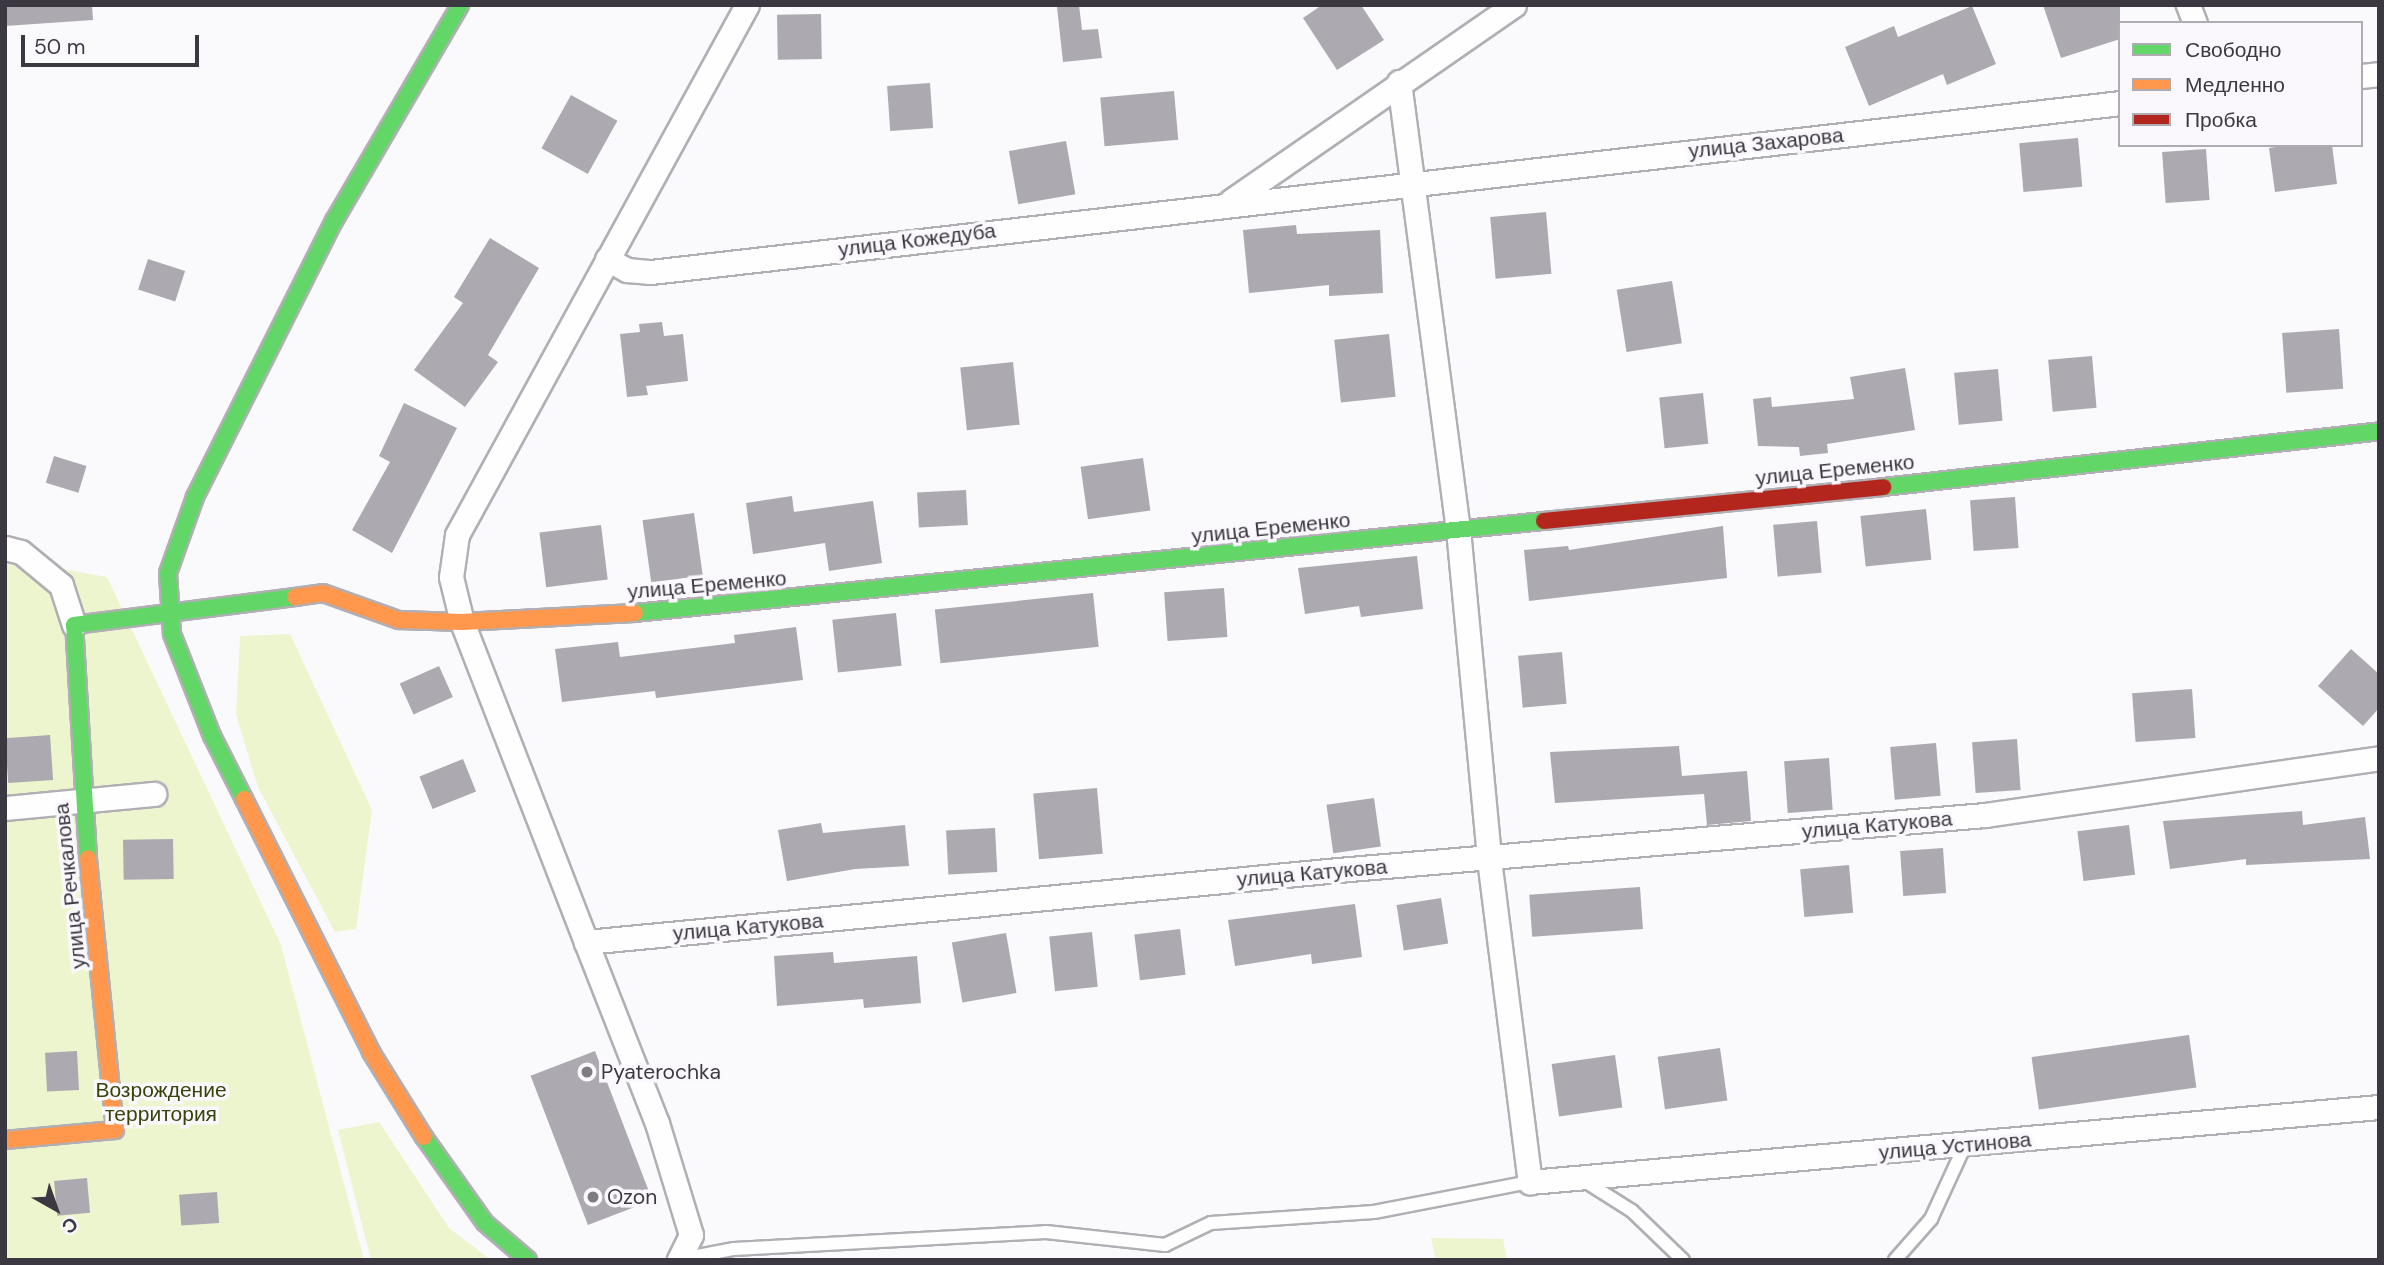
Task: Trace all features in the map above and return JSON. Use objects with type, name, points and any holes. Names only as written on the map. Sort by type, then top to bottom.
[{"type":"street","points":[[460,5],[334,221],[195,497],[167,572],[172,615],[185,673],[212,736],[371,1052],[452,1181],[485,1223],[528,1260]]},
{"type":"street","points":[[681,1259],[691,1235],[657,1123],[462,622],[452,577],[457,535],[747,5]]},
{"type":"street","name":"улица Кожедуба","points":[[1229,202],[1514,5]]},
{"type":"street","points":[[1399,82],[1458,528],[1489,859],[1530,1182]]},
{"type":"street","name":"улица Захарова","points":[[1412,183],[2118,103]]},
{"type":"street","name":"улица Кожедуба","points":[[607,258],[627,270],[651,272],[1229,202],[1412,183]]},
{"type":"street","name":"улица Еременко","points":[[172,615],[323,593],[399,620],[462,622],[663,611],[1458,528],[1992,476],[2379,431]]},
{"type":"street","points":[[5,548],[21,552],[61,584],[74,625],[172,615]]},
{"type":"street","name":"улица Речкалова","points":[[5,1140],[115,1130],[82,800],[74,625]]},
{"type":"street","name":"улица Катукова","points":[[586,942],[1985,815],[2379,758]]},
{"type":"street","points":[[5,808],[154,794]]},
{"type":"street","name":"улица Устинова","points":[[1530,1182],[2379,1107]]},
{"type":"lane","points":[[1895,1260],[1931,1219],[1965,1145]]},
{"type":"lane","points":[[1580,1178],[1632,1211],[1683,1260]]},
{"type":"lane","points":[[681,1259],[734,1249],[1046,1232],[1165,1245],[1211,1223],[1374,1212],[1530,1182]]},
{"type":"green space","name":"Возрождение территория","points":[[5,559],[107,577],[281,945],[364,1260],[5,1260]]},
{"type":"green space","points":[[290,634],[372,810],[356,929],[335,932],[258,787],[236,715],[240,636]]},
{"type":"green space","points":[[379,1122],[449,1228],[491,1260],[371,1260],[338,1130]]},
{"type":"green space","points":[[1431,1238],[1503,1239],[1507,1260],[1436,1260]]},
{"type":"building","points":[[5,5],[92,5],[93,20],[5,26]]},
{"type":"building","points":[[1079,5],[1082,30],[1098,29],[1102,58],[1063,62],[1057,7]]},
{"type":"building","points":[[1322,5],[1361,5],[1384,40],[1337,70],[1303,18]]},
{"type":"building","points":[[2043,5],[2120,5],[2118,40],[2061,58]]},
{"type":"building","points":[[1972,6],[1996,64],[1947,85],[1943,74],[1869,106],[1845,47],[1894,26],[1898,37]]},
{"type":"building","points":[[821,14],[822,59],[778,60],[777,15]]},
{"type":"building","points":[[930,83],[933,128],[890,131],[887,86]]},
{"type":"building","points":[[1174,91],[1178,140],[1105,146],[1100,97]]},
{"type":"building","points":[[571,95],[617,121],[588,174],[541,148]]},
{"type":"building","points":[[2078,138],[2082,187],[2023,192],[2019,143]]},
{"type":"building","points":[[1066,141],[1075,194],[1018,204],[1009,151]]},
{"type":"building","points":[[2332,147],[2337,184],[2275,192],[2269,148]]},
{"type":"building","points":[[2206,149],[2210,200],[2166,203],[2162,152]]},
{"type":"building","points":[[1546,212],[1551,274],[1496,279],[1490,217]]},
{"type":"building","points":[[1296,225],[1297,234],[1380,230],[1383,293],[1329,296],[1329,285],[1249,293],[1243,230]]},
{"type":"building","points":[[490,238],[539,268],[488,355],[498,362],[465,407],[414,370],[463,303],[454,297]]},
{"type":"building","points":[[148,259],[185,271],[175,301],[138,289]]},
{"type":"building","points":[[1672,281],[1682,343],[1627,352],[1617,290]]},
{"type":"building","points":[[662,322],[664,336],[683,334],[688,381],[646,386],[648,395],[627,397],[620,334],[640,332],[639,324]]},
{"type":"building","points":[[2339,329],[2343,389],[2286,393],[2282,333]]},
{"type":"building","points":[[1389,334],[1396,397],[1341,402],[1334,340]]},
{"type":"building","points":[[2092,356],[2097,408],[2053,412],[2048,360]]},
{"type":"building","points":[[1013,362],[1020,425],[967,430],[960,368]]},
{"type":"building","points":[[1905,368],[1915,430],[1827,444],[1828,453],[1800,456],[1799,447],[1758,446],[1753,399],[1771,397],[1772,407],[1854,399],[1850,377]]},
{"type":"building","points":[[1998,369],[2003,421],[1959,425],[1954,373]]},
{"type":"building","points":[[1703,393],[1708,444],[1665,448],[1659,398]]},
{"type":"building","points":[[404,403],[457,428],[392,553],[352,530],[390,462],[379,456]]},
{"type":"building","points":[[54,456],[87,466],[78,493],[46,483]]},
{"type":"building","points":[[1143,458],[1150,510],[1088,519],[1081,467]]},
{"type":"building","points":[[966,490],[968,525],[919,528],[917,493]]},
{"type":"building","points":[[792,496],[794,512],[873,501],[882,563],[829,571],[825,543],[753,554],[746,503]]},
{"type":"building","points":[[2015,497],[2019,548],[1974,551],[1970,500]]},
{"type":"building","points":[[1926,509],[1931,560],[1866,567],[1860,516]]},
{"type":"building","points":[[694,513],[703,575],[651,583],[643,520]]},
{"type":"building","points":[[1817,521],[1822,573],[1778,577],[1773,525]]},
{"type":"building","points":[[601,525],[608,580],[546,587],[539,533]]},
{"type":"building","points":[[1723,526],[1727,578],[1529,601],[1524,550],[1568,546],[1569,550]]},
{"type":"building","points":[[1417,556],[1423,609],[1361,617],[1359,606],[1305,614],[1298,568]]},
{"type":"building","points":[[1224,588],[1227,637],[1168,641],[1164,592]]},
{"type":"building","points":[[1093,593],[1099,647],[941,663],[935,610]]},
{"type":"building","points":[[896,613],[902,666],[838,672],[832,620]]},
{"type":"building","points":[[796,627],[803,680],[656,698],[655,691],[562,702],[555,649],[618,642],[620,657],[735,643],[734,635]]},
{"type":"building","points":[[2351,649],[2379,674],[2379,708],[2363,726],[2318,686]]},
{"type":"building","points":[[1562,652],[1567,704],[1523,708],[1518,656]]},
{"type":"building","points":[[439,666],[453,697],[414,715],[400,683]]},
{"type":"building","points":[[2192,689],[2195,738],[2136,742],[2132,693]]},
{"type":"building","points":[[50,735],[53,780],[8,783],[5,738]]},
{"type":"building","points":[[2017,739],[2021,790],[1976,793],[1972,742]]},
{"type":"building","points":[[1936,743],[1941,796],[1895,800],[1890,747]]},
{"type":"building","points":[[1679,746],[1682,776],[1747,771],[1751,821],[1707,825],[1704,794],[1555,803],[1550,752]]},
{"type":"building","points":[[1829,758],[1833,810],[1788,813],[1784,761]]},
{"type":"building","points":[[463,759],[476,791],[433,809],[419,777]]},
{"type":"building","points":[[1097,788],[1103,854],[1039,859],[1033,794]]},
{"type":"building","points":[[1374,798],[1381,847],[1333,853],[1326,805]]},
{"type":"building","points":[[2302,811],[2303,825],[2365,817],[2370,859],[2246,865],[2246,859],[2170,869],[2163,821]]},
{"type":"building","points":[[821,823],[823,833],[905,825],[909,866],[855,869],[787,881],[778,830]]},
{"type":"building","points":[[2129,825],[2135,875],[2083,881],[2077,831]]},
{"type":"building","points":[[995,828],[997,872],[948,875],[946,831]]},
{"type":"building","points":[[173,839],[174,879],[124,880],[123,840]]},
{"type":"building","points":[[1943,848],[1946,893],[1903,896],[1900,851]]},
{"type":"building","points":[[1849,865],[1853,913],[1804,917],[1800,869]]},
{"type":"building","points":[[1640,887],[1643,929],[1532,937],[1529,895]]},
{"type":"building","points":[[1441,898],[1448,943],[1404,950],[1397,905]]},
{"type":"building","points":[[1355,904],[1362,957],[1312,964],[1311,954],[1235,966],[1228,920]]},
{"type":"building","points":[[1180,929],[1186,975],[1140,980],[1134,935]]},
{"type":"building","points":[[1092,932],[1098,987],[1055,991],[1049,936]]},
{"type":"building","points":[[1006,933],[1017,993],[962,1003],[952,943]]},
{"type":"building","points":[[833,952],[834,963],[917,956],[921,1003],[864,1008],[863,999],[777,1006],[774,956]]},
{"type":"building","points":[[2189,1035],[2196,1087],[2039,1110],[2032,1057]]},
{"type":"building","points":[[1720,1048],[1727,1100],[1665,1109],[1658,1057]]},
{"type":"building","points":[[77,1051],[79,1090],[47,1092],[45,1053]]},
{"type":"building","points":[[595,1051],[652,1200],[588,1225],[531,1076]]},
{"type":"building","points":[[1615,1055],[1622,1107],[1559,1116],[1552,1064]]},
{"type":"building","points":[[87,1178],[90,1213],[57,1216],[54,1181]]},
{"type":"building","points":[[217,1192],[219,1223],[181,1226],[179,1195]]},
{"type":"traffic: fast","points":[[244,799],[212,736],[172,634],[168,573],[195,497],[334,221],[460,5]]},
{"type":"traffic: fast","points":[[1883,487],[2379,431]]},
{"type":"traffic: fast","points":[[635,613],[1544,521]]},
{"type":"traffic: fast","points":[[88,858],[74,625],[295,597]]},
{"type":"traffic: fast","points":[[424,1137],[485,1223],[528,1260]]},
{"type":"traffic: slow","points":[[295,597],[323,593],[399,620],[462,622],[635,613]]},
{"type":"traffic: slow","points":[[244,799],[371,1052],[424,1137]]},
{"type":"traffic: slow","points":[[5,1140],[115,1130],[88,858]]},
{"type":"traffic: jam","points":[[1544,521],[1883,487]]},
{"type":"place","name":"Pyaterochka","points":[[587,1072]]},
{"type":"place","name":"Ozon","points":[[593,1197]]}]
